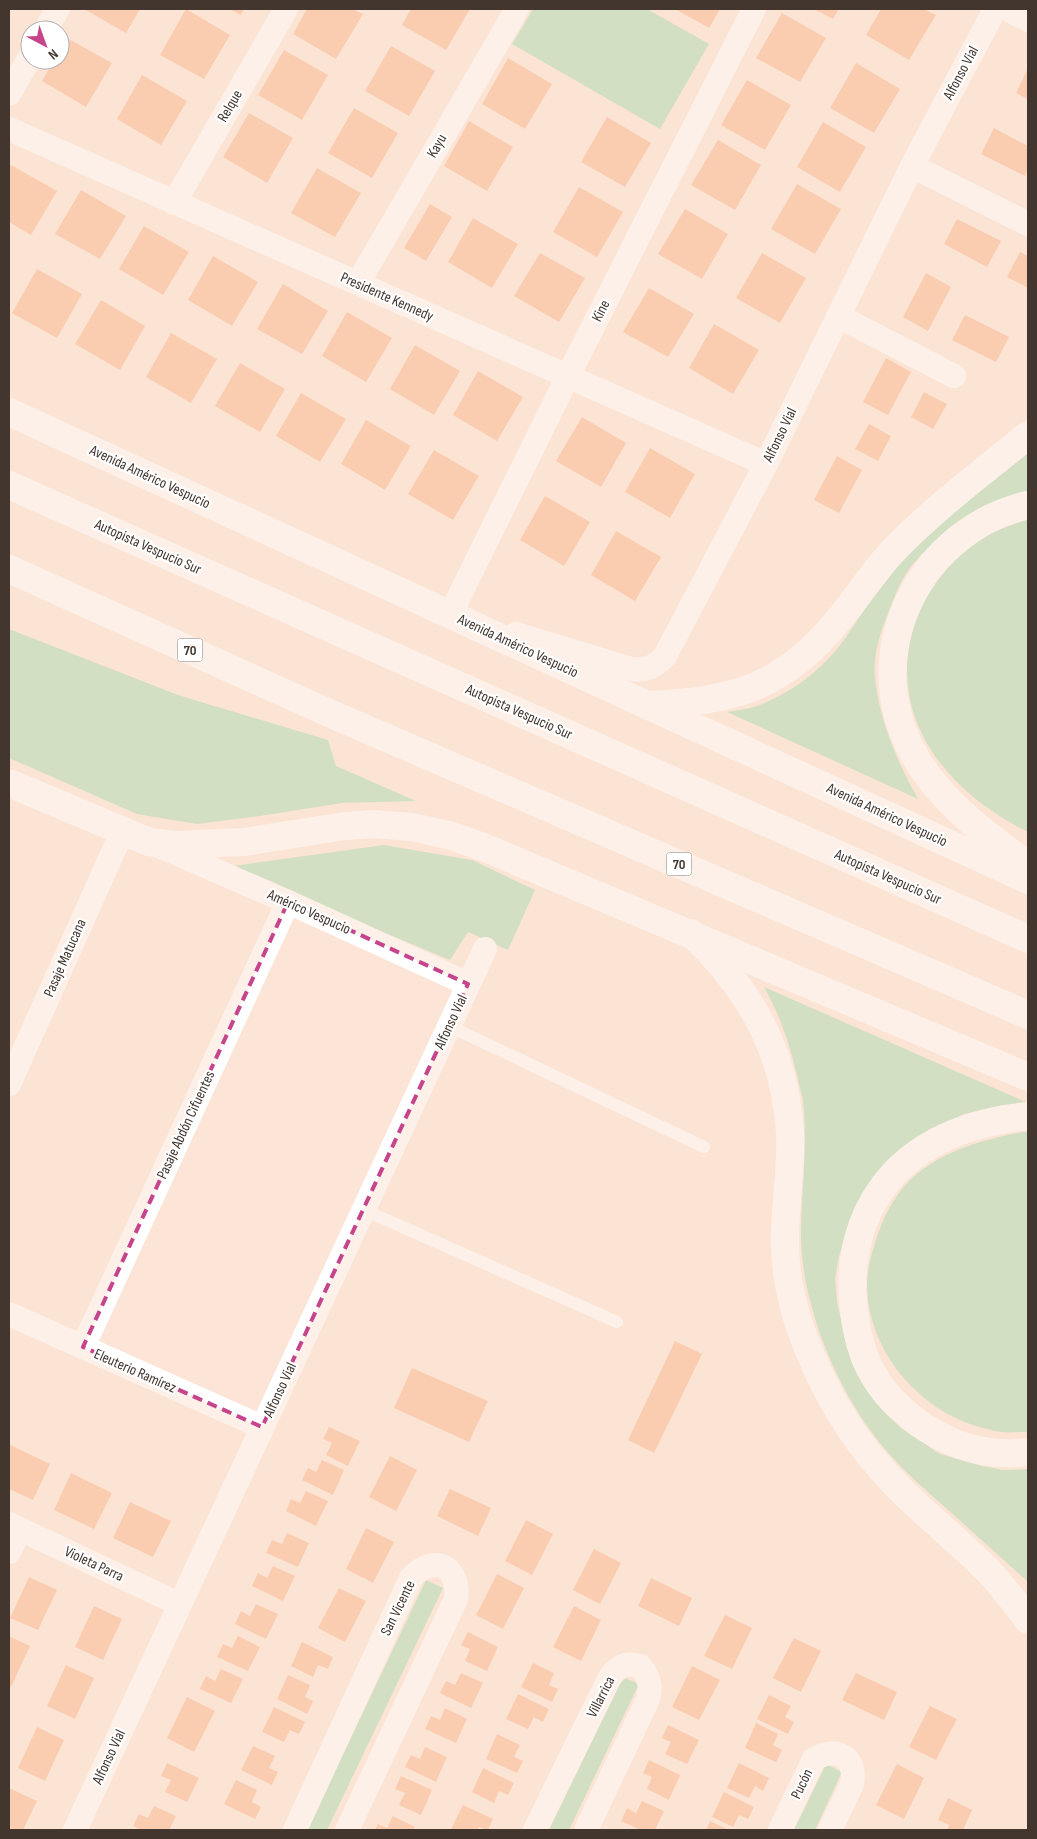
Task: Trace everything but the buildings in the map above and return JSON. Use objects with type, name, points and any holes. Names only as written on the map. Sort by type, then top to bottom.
[{"type":"main road","name":"Avenida Américo Vespucio","points":[[9,412],[1028,880]]},
{"type":"main road","points":[[647,705],[694,703],[726,696],[761,684],[790,668],[827,634],[877,570],[911,532],[1028,435]]},
{"type":"main road","name":"Autopista Vespucio Sur","points":[[13,486],[1028,939]]},
{"type":"main road","points":[[1028,505],[1010,510],[977,526],[949,546],[929,567],[913,590],[899,624],[894,674],[897,708],[904,733],[909,746],[928,777],[946,798],[968,818],[1028,865]]},
{"type":"main road","name":"70","points":[[9,569],[329,713],[1028,1015]]},
{"type":"main road","points":[[9,578],[50,588]]},
{"type":"main road","points":[[9,783],[149,842],[176,845],[244,842],[345,826],[374,824],[412,827],[452,836],[691,933],[1028,1077]]},
{"type":"main road","points":[[691,933],[725,968],[749,1002],[767,1034],[778,1064],[790,1133],[785,1245],[789,1284],[799,1325],[824,1386],[864,1446],[895,1484],[992,1576],[1028,1620]]},
{"type":"main road","points":[[1028,1116],[990,1121],[954,1133],[910,1160],[883,1186],[868,1212],[856,1244],[852,1277],[856,1324],[865,1357],[880,1385],[905,1412],[932,1432],[962,1445],[998,1453],[1028,1452]]},
{"type":"street","points":[[51,20],[58,9]]},
{"type":"street","name":"Relque","points":[[174,202],[286,9]]},
{"type":"street","name":"Kayu","points":[[358,283],[517,9]]},
{"type":"street","name":"Kine","points":[[450,615],[568,376],[754,9]]},
{"type":"street","name":"Alfonso Vial","points":[[450,615],[631,669],[641,670],[657,665],[665,656],[766,464],[912,166],[995,9]]},
{"type":"street","points":[[1007,9],[1028,20]]},
{"type":"street","points":[[9,94],[23,70]]},
{"type":"street","name":"Presidente Kennedy","points":[[9,129],[766,464]]},
{"type":"street","points":[[912,166],[1028,224]]},
{"type":"street","points":[[838,316],[954,376]]},
{"type":"street","name":"Pasaje Matucana","points":[[9,1084],[122,832]]},
{"type":"street","name":"Américo Vespucio","points":[[149,842],[288,902],[468,984]]},
{"type":"street","name":"Pasaje Abdón Cifuentes","points":[[83,1348],[288,902]]},
{"type":"street","name":"Alfonso Vial","points":[[75,1830],[485,949]]},
{"type":"street","name":"Eleuterio Ramírez","points":[[9,1314],[262,1427]]},
{"type":"street","points":[[9,1552],[14,1526]]},
{"type":"street","name":"Violeta Parra","points":[[14,1526],[179,1604]]},
{"type":"street","name":"San Vicente","points":[[295,1830],[411,1578],[425,1566],[434,1564],[444,1566],[455,1578],[456,1599],[347,1830]]},
{"type":"street","name":"Villarrica","points":[[535,1830],[610,1677],[615,1670],[624,1665],[640,1666],[650,1681],[648,1699],[586,1830]]},
{"type":"street","name":"Pucón","points":[[780,1830],[814,1759],[832,1752],[840,1754],[848,1760],[854,1776],[838,1828]]},
{"type":"lane","points":[[449,1026],[704,1147]]},
{"type":"lane","points":[[364,1210],[617,1322]]},
{"type":"highlighted area","points":[[288,902],[468,984],[262,1427],[83,1347]]},
{"type":"green space","points":[[533,9],[647,9],[709,44],[660,129],[512,44]]},
{"type":"green space","points":[[1028,453],[1028,491],[987,505],[974,512],[950,528],[918,558],[906,573],[881,631],[876,654],[875,678],[877,694],[890,741],[918,799],[727,712],[754,707],[771,700],[796,686],[819,668],[839,646],[881,585],[904,558],[949,516]]},
{"type":"green space","points":[[1028,519],[1028,832],[997,814],[969,794],[945,770],[927,743],[914,713],[907,681],[909,648],[919,612],[932,587],[950,565],[972,546],[1000,529]]},
{"type":"green space","points":[[9,629],[178,695],[328,740],[336,766],[416,801],[342,803],[197,824],[137,814],[9,758]]},
{"type":"green space","points":[[384,845],[472,860],[535,890],[508,950],[468,932],[450,960],[226,867]]},
{"type":"green space","points":[[764,987],[1028,1103],[1028,1105],[1004,1105],[964,1114],[941,1125],[854,1211],[839,1256],[835,1278],[837,1302],[847,1344],[886,1412],[901,1428],[940,1454],[1003,1470],[1028,1469],[1028,1582],[919,1484],[892,1457],[857,1410],[841,1383],[828,1354],[817,1325],[803,1265],[801,1220],[805,1135],[803,1098],[784,1032]]},
{"type":"green space","points":[[1028,1132],[1028,1432],[997,1432],[960,1420],[938,1408],[901,1375],[887,1355],[876,1333],[869,1309],[867,1279],[872,1253],[882,1223],[891,1205],[910,1180],[942,1157],[954,1151],[995,1138]]},
{"type":"green space","points":[[426,1580],[443,1588],[327,1830],[307,1830]]},
{"type":"green space","points":[[623,1677],[639,1684],[569,1830],[549,1830]]},
{"type":"green space","points":[[826,1764],[842,1772],[815,1830],[794,1830]]}]
